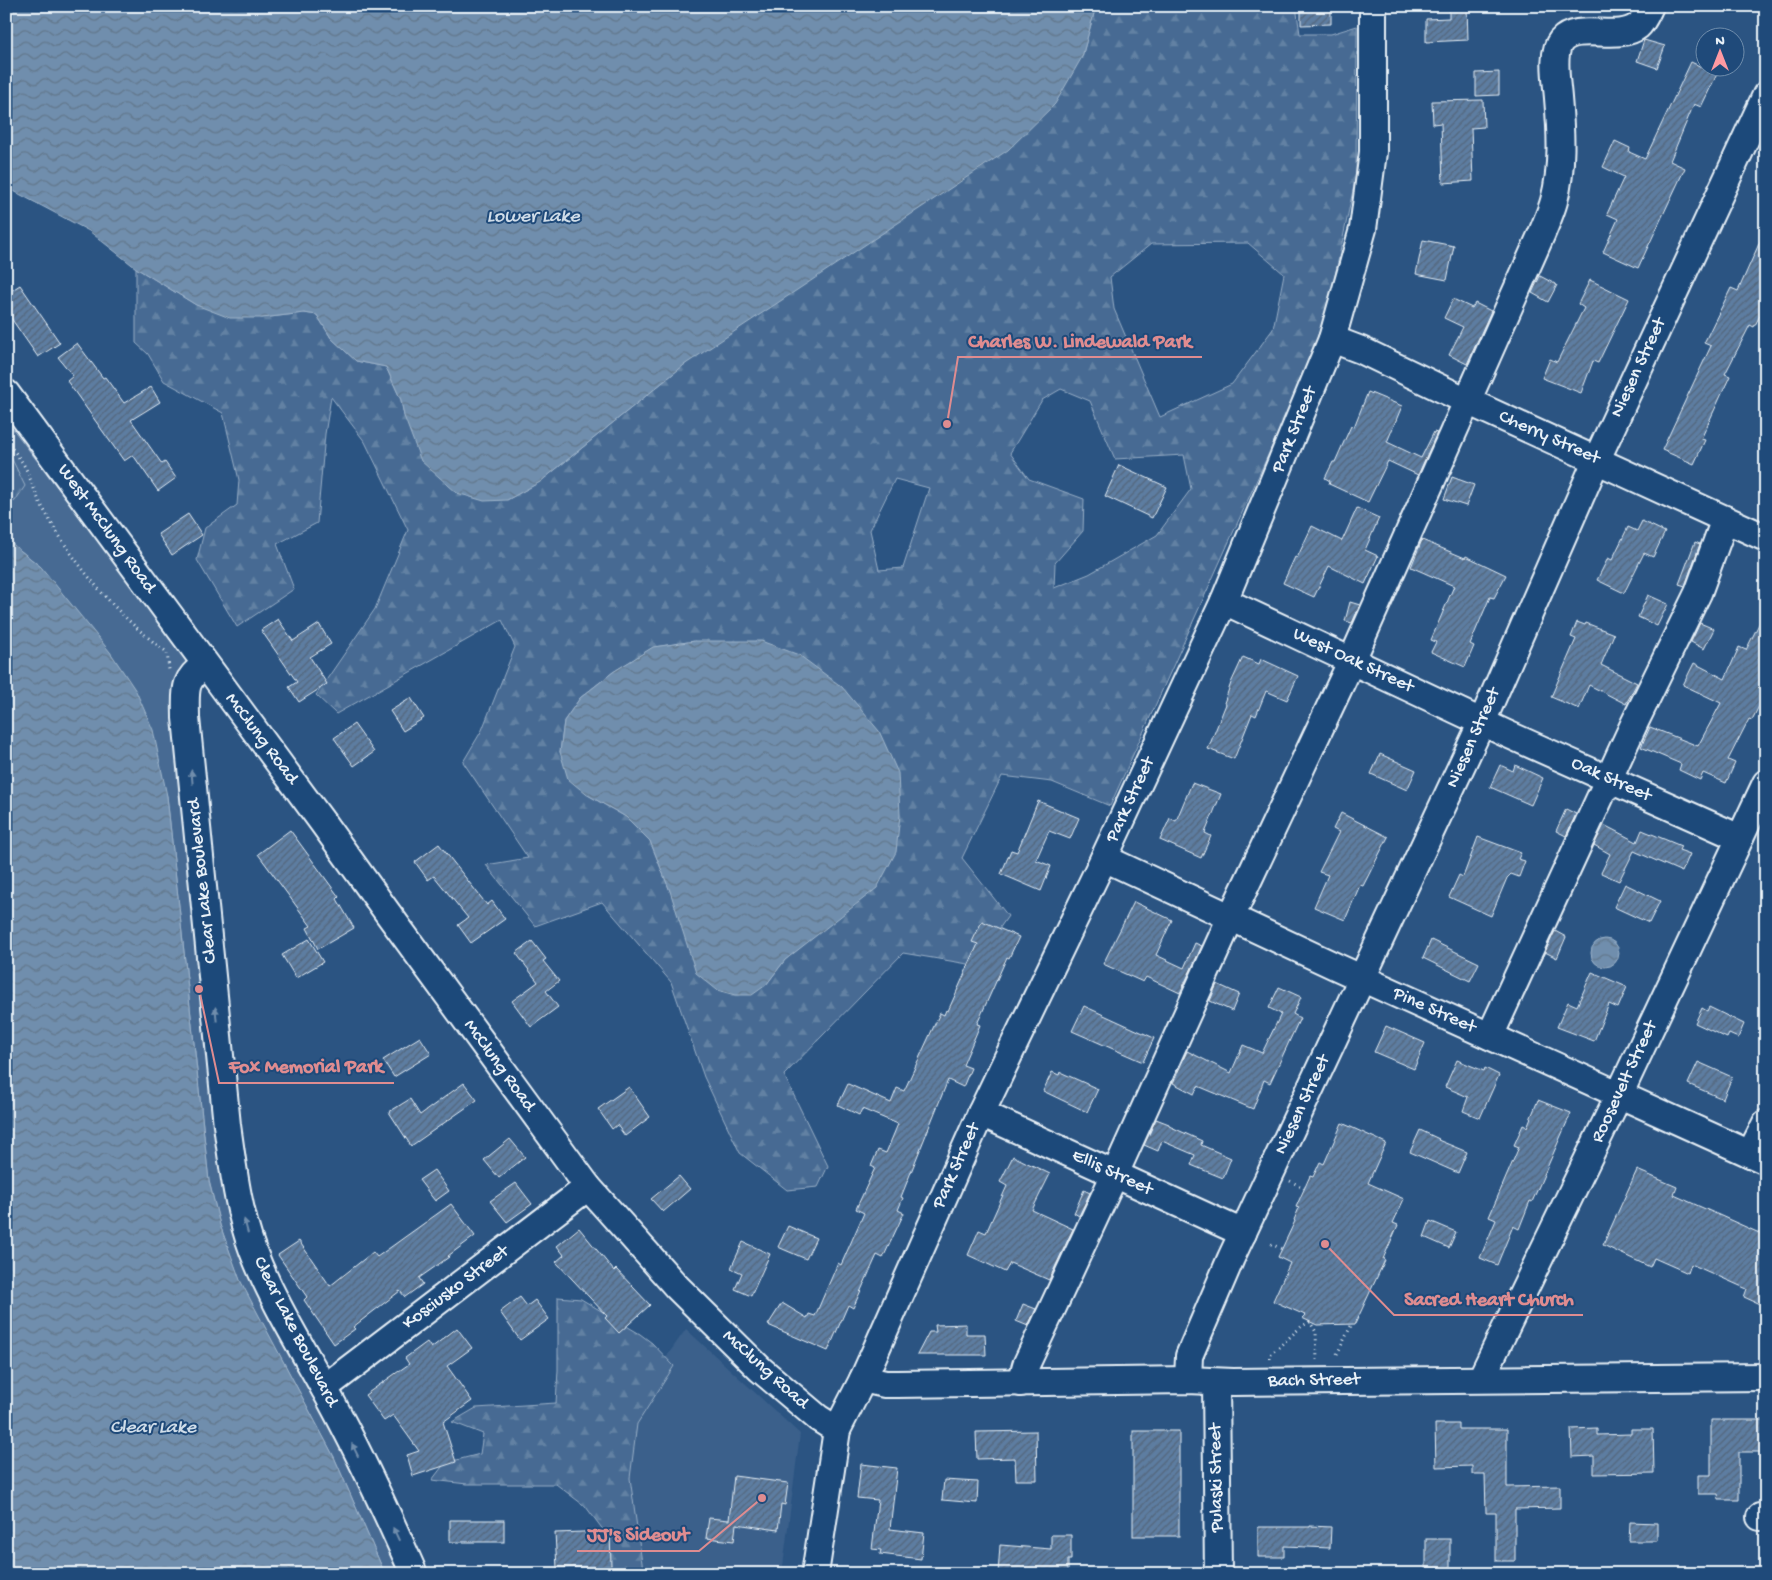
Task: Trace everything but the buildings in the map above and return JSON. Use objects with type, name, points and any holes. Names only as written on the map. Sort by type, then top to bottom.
[{"type":"street","name":"Park Street","points":[[815,1574],[830,1465],[837,1430],[864,1379],[981,1113],[1104,858],[1224,601],[1332,340],[1363,229],[1373,152],[1372,6]]},
{"type":"street","points":[[1021,1383],[1026,1365],[1231,917],[1352,660],[1542,233],[1554,201],[1558,177],[1561,131],[1556,52],[1560,42],[1567,35],[1623,32],[1638,26],[1650,6]]},
{"type":"street","name":"Niesen Street","points":[[1188,1380],[1189,1356],[1243,1233],[1482,722],[1597,459],[1766,95]]},
{"type":"street","name":"Cherry Street","points":[[1332,340],[1361,350],[1467,401],[1766,538]]},
{"type":"street","name":"West McClung Road","points":[[6,393],[205,664]]},
{"type":"street","points":[[1490,1036],[1608,779],[1698,593],[1725,519]]},
{"type":"street","name":"West Oak Street","points":[[1224,601],[1482,722]]},
{"type":"street","name":"McClung Road","points":[[205,664],[588,1187],[677,1287],[760,1369],[818,1418],[837,1430]]},
{"type":"street","name":"Clear Lake Boulevard","points":[[205,664],[188,681],[186,687],[186,718],[232,1165],[244,1222],[253,1251],[288,1324],[324,1388],[377,1494],[414,1574]]},
{"type":"street","name":"Oak Street","points":[[1482,722],[1740,838]]},
{"type":"street","name":"Roosevelt Street","points":[[1481,1379],[1619,1095],[1766,783]]},
{"type":"street","name":"Pine Street","points":[[1104,858],[1758,1158]]},
{"type":"street","name":"Ellis Street","points":[[981,1113],[1243,1233]]},
{"type":"street","points":[[1758,1158],[1766,1123]]},
{"type":"street","name":"Kosciusko Street","points":[[324,1388],[588,1187]]},
{"type":"street","name":"Bach Street","points":[[864,1379],[885,1384],[1188,1380],[1216,1382],[1766,1377]]},
{"type":"street","name":"Pulaski Street","points":[[1216,1382],[1218,1574]]},
{"type":"path","points":[[6,441],[25,468],[42,508],[70,552],[106,598],[146,638],[167,652]]},
{"type":"path","points":[[1270,1244],[1282,1249]]},
{"type":"path","points":[[1310,1322],[1316,1332],[1316,1381]]},
{"type":"path","points":[[1337,1354],[1351,1326]]},
{"type":"shaded area","points":[[686,1329],[800,1434],[782,1574],[628,1574],[621,1421]]},
{"type":"green space","points":[[1096,6],[1296,6],[1300,34],[1331,34],[1357,26],[1356,176],[1323,333],[1110,806],[1052,782],[1002,776],[962,858],[1008,916],[974,965],[903,953],[784,1075],[828,1166],[818,1187],[787,1190],[740,1153],[704,1077],[671,982],[602,902],[535,926],[486,865],[528,858],[463,762],[482,730],[515,647],[502,620],[336,714],[316,695],[375,609],[408,530],[365,442],[331,397],[325,434],[317,523],[277,544],[294,589],[237,627],[197,560],[205,528],[237,505],[239,480],[223,413],[164,381],[148,354],[136,343],[136,268],[196,305],[262,318],[304,313],[317,315],[331,338],[356,361],[386,367],[401,400],[404,416],[507,500],[540,482],[684,365],[1082,57]],"holes":[[[1248,243],[1284,274],[1273,329],[1232,384],[1160,417],[1114,309],[1110,277],[1151,244]],[[1061,389],[1090,401],[1115,459],[1184,455],[1191,489],[1157,535],[1089,574],[1054,588],[1055,563],[1083,531],[1084,499],[1029,479],[1010,453],[1042,400]],[[895,479],[929,488],[903,568],[879,570],[870,530]],[[695,641],[818,933],[785,960],[766,985],[670,891],[650,841],[626,817],[586,794],[560,752],[564,721],[580,698],[613,672],[654,647]]]},
{"type":"green space","points":[[6,420],[191,662],[235,1212],[407,1574],[385,1574],[334,1457],[240,1281],[220,1225],[209,1181],[167,796],[41,567],[6,539]]},
{"type":"green space","points":[[6,451],[9,453],[25,486],[15,501],[6,504]]},
{"type":"green space","points":[[558,1297],[581,1299],[640,1334],[652,1343],[674,1366],[637,1424],[630,1478],[643,1570],[650,1574],[602,1574],[610,1539],[586,1507],[556,1484],[467,1484],[432,1480],[445,1463],[480,1454],[483,1434],[452,1422],[476,1408],[556,1403]]},
{"type":"water","name":"Lower Lake","points":[[6,6],[1096,6],[1082,57],[1055,104],[1008,150],[684,365],[540,482],[507,500],[484,501],[457,493],[421,461],[404,416],[401,400],[386,367],[356,361],[331,338],[317,315],[304,313],[262,318],[230,318],[196,305],[136,268],[89,231],[6,187]]},
{"type":"water","name":"Clear Lake","points":[[6,539],[41,567],[110,652],[136,691],[153,730],[167,796],[209,1181],[220,1225],[240,1280],[334,1457],[385,1574],[6,1574]]},
{"type":"water","points":[[695,641],[761,641],[799,655],[842,687],[879,731],[898,773],[900,815],[896,852],[877,888],[785,960],[766,985],[752,995],[735,995],[717,990],[696,973],[670,891],[650,841],[626,817],[586,794],[568,779],[560,752],[564,721],[580,698],[613,672],[653,647]]},
{"type":"water","points":[[1605,939],[1615,943],[1619,953],[1615,963],[1605,967],[1595,963],[1591,953],[1595,943]]},
{"type":"place","name":"Charles W. Lindewald Park","points":[[947,424]]},
{"type":"place","name":"Fox Memorial Park","points":[[199,989]]},
{"type":"place","name":"Sacred Heart Church","points":[[1325,1244]]},
{"type":"place","name":"JJ's Sideout","points":[[762,1498]]}]
